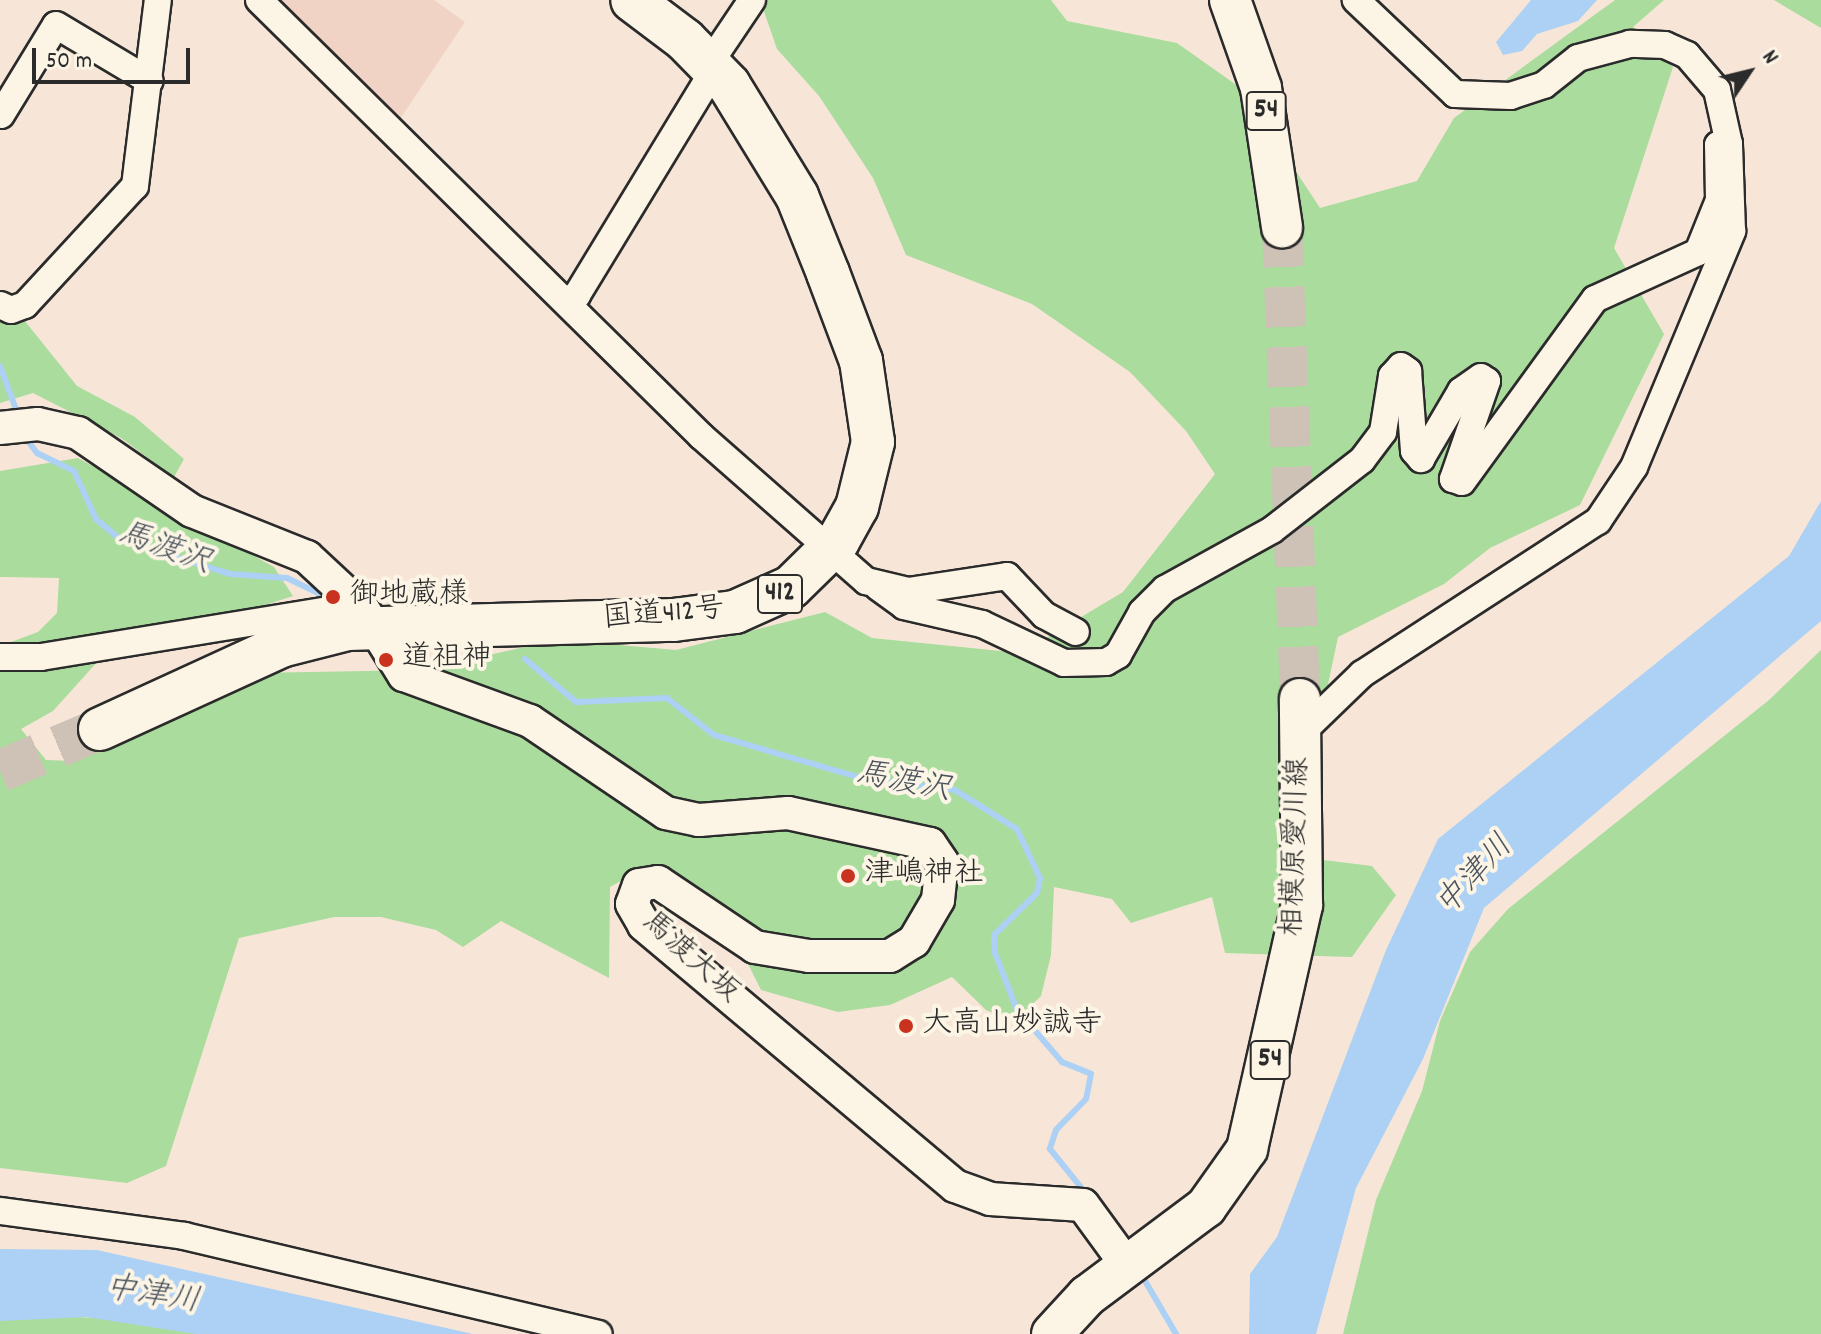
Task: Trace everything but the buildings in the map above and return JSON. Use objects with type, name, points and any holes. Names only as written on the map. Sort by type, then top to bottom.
[{"type":"highway","name":"国道412号","points":[[100,729],[281,646],[367,616],[674,620],[735,612],[791,587],[831,550],[857,507],[873,442],[861,361],[797,196],[762,133],[711,67],[632,0]]},
{"type":"main road","name":"54","points":[[1230,0],[1261,88],[1282,227]]},
{"type":"main road","name":"相模原愛川線","points":[[1052,1334],[1087,1296],[1129,1268],[1218,1195],[1253,1133],[1302,905],[1300,716]]},
{"type":"street","points":[[0,305],[11,310],[25,305],[127,201],[140,171],[158,0]]},
{"type":"street","points":[[259,0],[701,436],[831,550],[904,606],[982,624],[1064,663],[1106,662],[1118,655],[1142,612],[1165,589],[1272,530],[1362,460],[1383,432],[1392,376],[1401,366],[1408,371],[1414,451],[1421,459],[1461,391],[1481,377],[1487,381],[1453,479],[1462,482],[1595,299],[1698,252],[1719,200],[1718,145],[1729,144]]},
{"type":"street","points":[[566,301],[577,295],[752,0]]},
{"type":"street","points":[[1300,716],[1607,511],[1634,467],[1732,231],[1729,144],[1710,80],[1687,55],[1665,45],[1630,44],[1578,58],[1544,85],[1511,96],[1455,94],[1356,0]]},
{"type":"street","points":[[1,115],[61,16],[150,81]]},
{"type":"street","points":[[0,428],[38,424],[78,433],[192,511],[307,557],[367,616]]},
{"type":"street","points":[[878,587],[908,591],[1007,576],[1044,615],[1076,632]]},
{"type":"street","points":[[0,657],[41,657],[367,616]]},
{"type":"street","name":"馬渡大坂","points":[[367,616],[404,675],[521,716],[666,813],[699,820],[788,813],[930,844],[942,862],[938,900],[914,941],[890,956],[809,956],[755,947],[658,882],[639,885],[632,904],[644,925],[955,1186],[990,1199],[1083,1205],[1129,1268]]},
{"type":"street","points":[[0,1211],[184,1236],[599,1334]]},
{"type":"shaded area","points":[[268,0],[434,0],[465,22],[400,119],[390,120]]},
{"type":"green space","points":[[760,0],[1051,0],[1067,21],[1177,43],[1242,89],[1320,208],[1417,181],[1454,118],[1519,70],[1615,0],[1664,0],[1633,27],[1673,67],[1614,248],[1664,334],[1580,505],[1490,548],[1444,584],[1338,637],[1326,694],[1286,739],[1315,859],[1372,866],[1396,895],[1352,957],[1225,953],[1212,897],[1131,923],[1112,899],[1054,887],[1051,955],[1041,996],[1014,1022],[986,1010],[952,977],[890,1005],[838,1012],[761,990],[729,926],[650,865],[610,887],[609,978],[501,921],[463,947],[436,930],[381,917],[334,917],[239,938],[166,1166],[127,1183],[0,1168],[0,646],[38,632],[57,613],[59,578],[0,577],[0,471],[78,458],[274,567],[293,596],[99,660],[53,711],[21,729],[46,760],[73,761],[247,673],[422,670],[525,647],[585,642],[676,650],[825,612],[872,638],[1021,653],[1123,592],[1215,474],[1186,431],[1130,372],[1032,304],[906,255],[873,178],[819,96],[777,49]]},
{"type":"green space","points":[[1774,0],[1821,0],[1821,28]]},
{"type":"green space","points":[[0,314],[24,320],[77,386],[135,417],[184,459],[174,477],[121,438],[33,393],[0,403]]},
{"type":"green space","points":[[1821,650],[1821,1334],[1343,1334],[1376,1200],[1422,1091],[1440,1021],[1470,952],[1508,909],[1769,700]]},
{"type":"green space","points":[[0,1313],[135,1320],[227,1334],[0,1334]]},
{"type":"water","points":[[1531,0],[1597,0],[1578,21],[1537,34],[1522,51],[1503,55],[1496,42]]},
{"type":"water","name":"中津川","points":[[1821,501],[1821,621],[1484,908],[1423,1059],[1356,1188],[1316,1334],[1249,1334],[1250,1274],[1277,1237],[1386,950],[1438,839],[1789,556]]},
{"type":"water","name":"中津川","points":[[0,1249],[97,1250],[473,1334],[196,1334],[86,1317],[0,1321]]},
{"type":"waterway","name":"馬渡沢","points":[[0,366],[18,415]]},
{"type":"waterway","name":"馬渡沢","points":[[25,437],[37,453],[74,471],[96,519],[121,540],[230,574],[287,578],[324,596]]},
{"type":"waterway","name":"馬渡沢","points":[[525,659],[576,702],[667,698],[714,735],[861,778],[955,790],[1017,829],[1040,878],[1037,893],[994,935],[995,953],[1017,1010],[1062,1062],[1091,1074],[1086,1099],[1056,1130],[1050,1149],[1088,1196]]},
{"type":"waterway","name":"馬渡沢","points":[[1141,1274],[1176,1334]]},
{"type":"tunnel","points":[[1282,227],[1300,699]]},
{"type":"tunnel","points":[[0,771],[100,729]]},
{"type":"place","name":"御地蔵様","points":[[333,597]]},
{"type":"place","name":"道祖神","points":[[386,660]]},
{"type":"place","name":"津嶋神社","points":[[848,876]]},
{"type":"place","name":"大高山妙誠寺","points":[[906,1026]]}]
